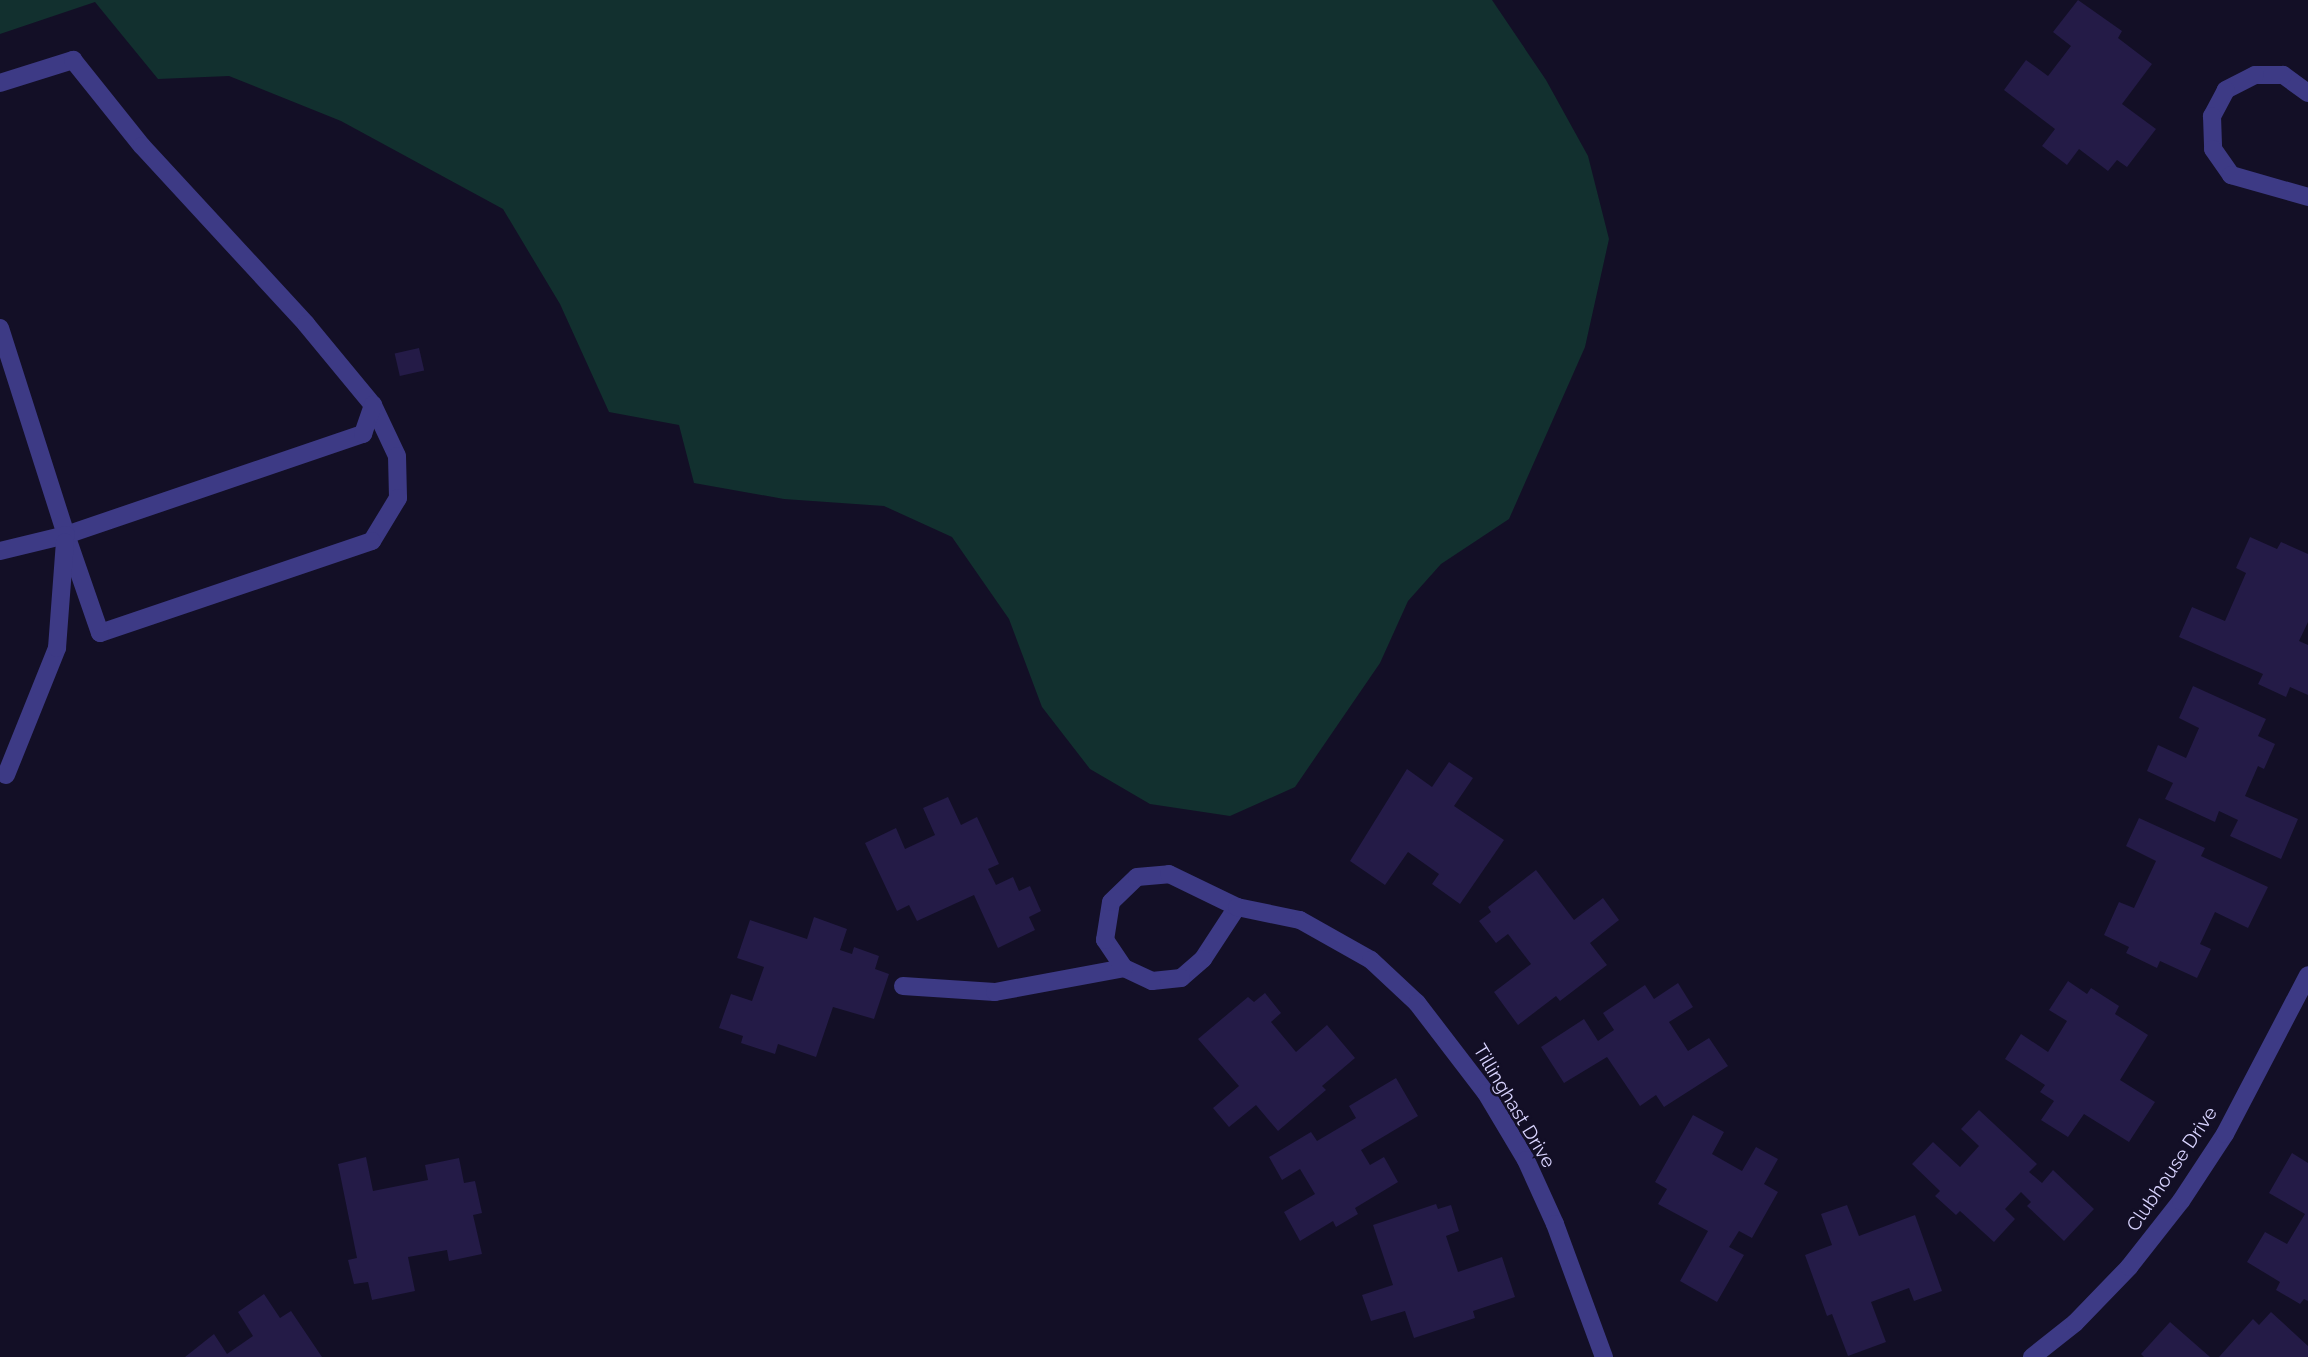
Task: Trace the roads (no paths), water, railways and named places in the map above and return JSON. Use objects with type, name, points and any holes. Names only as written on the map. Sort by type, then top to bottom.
[{"type":"street","points":[[0,83],[74,60],[142,146],[306,324],[373,405],[397,456],[398,498],[372,541],[100,633],[65,536],[0,328]]},
{"type":"street","points":[[2308,93],[2283,75],[2255,75],[2226,90],[2212,116],[2213,149],[2231,176],[2308,197]]},
{"type":"street","points":[[0,551],[65,536],[363,434],[373,405]]},
{"type":"street","points":[[6,775],[57,648],[65,536]]},
{"type":"street","name":"Tillinghast Drive","points":[[1124,968],[1105,940],[1111,902],[1137,877],[1169,874],[1237,906],[1300,920],[1338,939],[1381,969],[1453,1046],[1526,1160],[1604,1357]]},
{"type":"street","points":[[903,986],[995,992],[1124,968],[1152,981],[1181,978],[1203,960],[1237,906]]},
{"type":"street","name":"Clubhouse Drive","points":[[2032,1357],[2075,1323],[2129,1267],[2181,1201],[2225,1134],[2308,975]]}]
